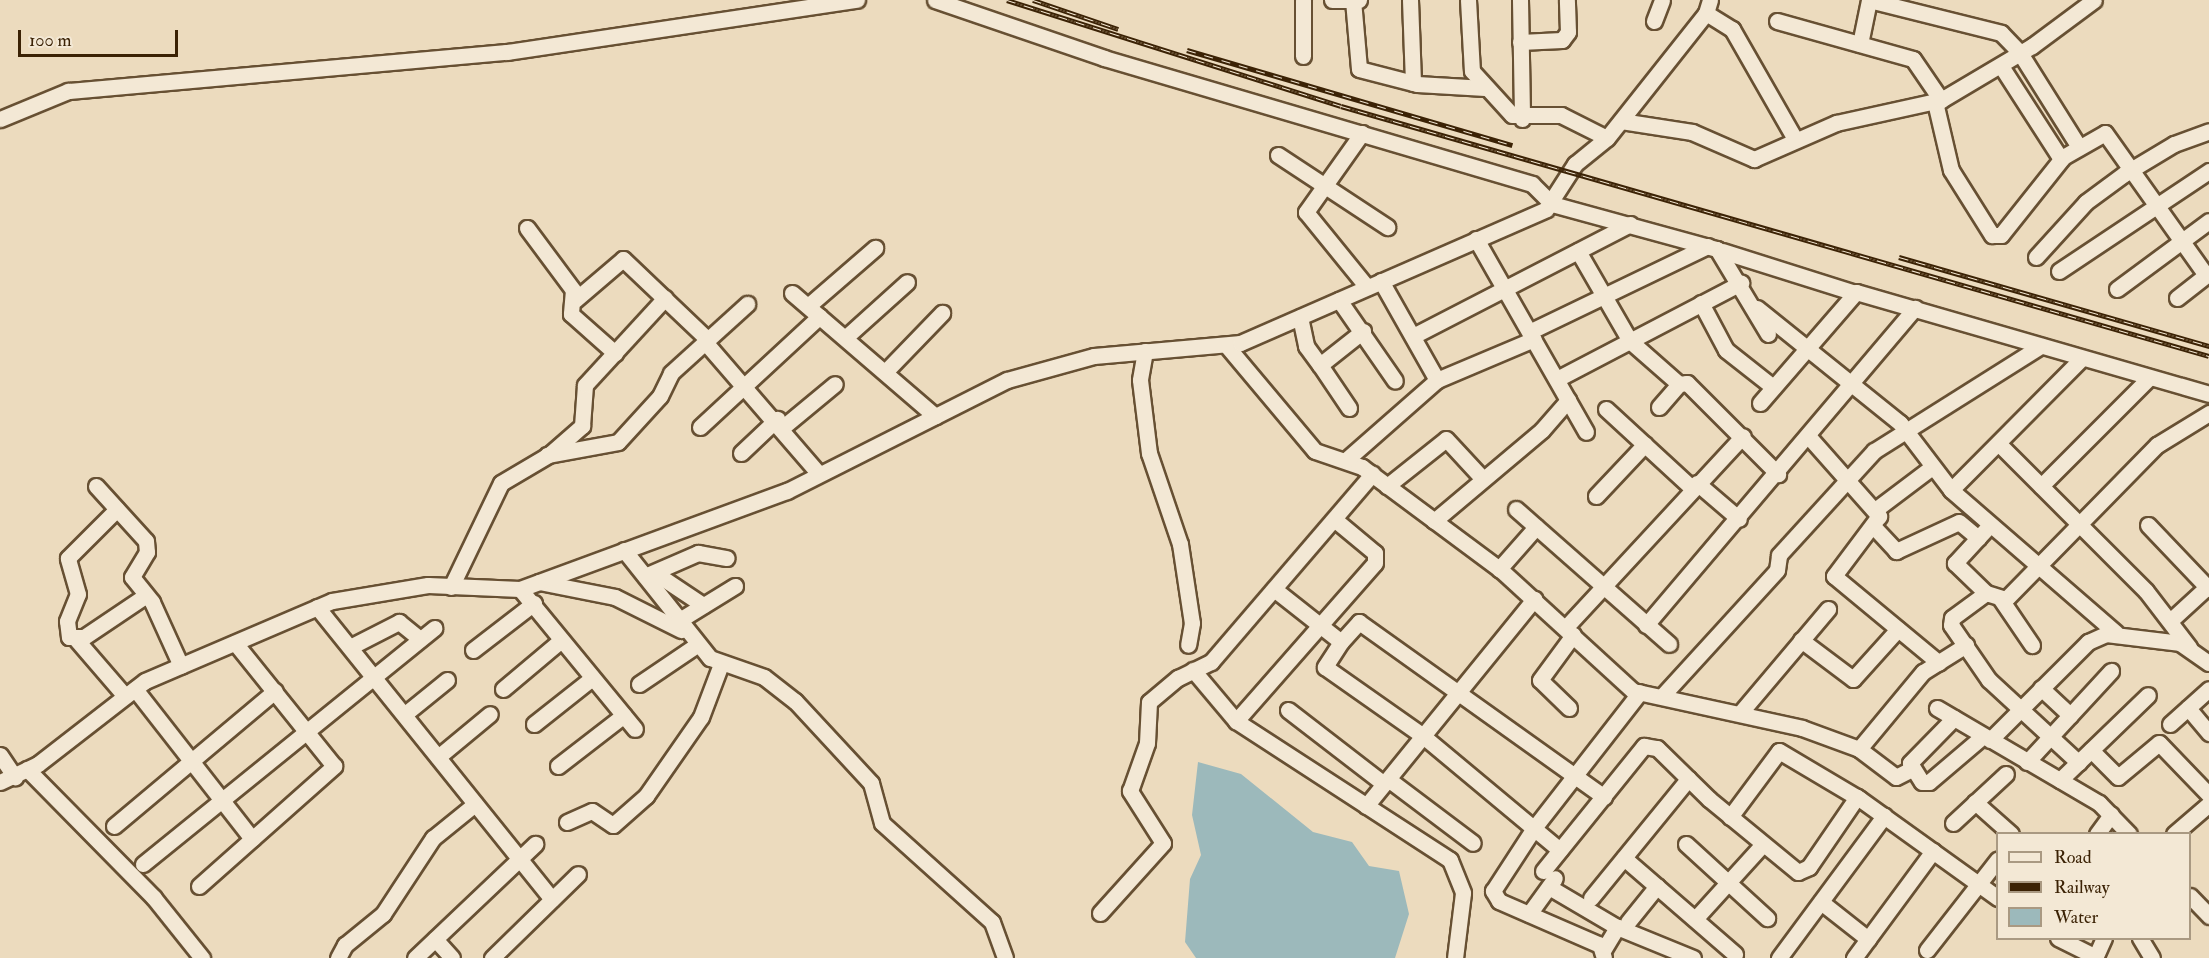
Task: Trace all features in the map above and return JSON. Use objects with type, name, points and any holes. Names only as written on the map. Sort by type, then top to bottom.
[{"type":"street","points":[[0,119],[68,91],[507,52],[857,0]]},
{"type":"street","points":[[935,0],[1104,58],[1532,184],[1552,204],[1630,224],[1852,292],[1915,308],[2209,394]]},
{"type":"street","points":[[1303,0],[1303,56]]},
{"type":"street","points":[[1332,0],[1359,0]]},
{"type":"street","points":[[1353,0],[1358,68],[1413,83],[1485,88]]},
{"type":"street","points":[[1410,0],[1413,83]]},
{"type":"street","points":[[1468,0],[1470,61],[1485,88],[1522,119],[1561,115],[1607,138]]},
{"type":"street","points":[[1520,0],[1522,119]]},
{"type":"street","points":[[1520,42],[1562,40],[1568,32],[1567,0]]},
{"type":"street","points":[[1654,21],[1662,0]]},
{"type":"street","points":[[1860,44],[1869,0],[1994,29],[2020,53],[2079,147]]},
{"type":"street","points":[[1621,122],[1692,132],[1746,158],[1836,123],[1938,101],[2001,66],[2094,0]]},
{"type":"street","points":[[14,776],[130,692],[181,666],[318,607],[428,585],[520,589],[787,491],[1007,380],[1094,356],[1226,345],[1300,317],[1476,239],[1552,204],[1575,164],[1607,138],[1621,122],[1708,6],[1732,29],[1795,139]]},
{"type":"street","points":[[1777,21],[1920,63],[1938,101],[1951,170],[1992,235],[2001,235],[2061,159],[2105,133],[2128,172],[2179,242],[2207,274],[2177,298]]},
{"type":"street","points":[[2001,66],[2061,159]]},
{"type":"street","points":[[2036,257],[2086,202],[2128,172],[2174,144],[2209,131]]},
{"type":"street","points":[[1362,133],[1306,212],[1374,284],[1415,335],[1437,380]]},
{"type":"street","points":[[1278,155],[1387,227]]},
{"type":"street","points":[[2059,271],[2153,206],[2209,171]]},
{"type":"street","points":[[2117,289],[2209,221]]},
{"type":"street","points":[[1415,335],[1630,224]]},
{"type":"street","points":[[527,228],[575,300]]},
{"type":"street","points":[[1476,239],[1508,288],[1586,432]]},
{"type":"street","points":[[700,427],[746,383],[875,248]]},
{"type":"street","points":[[1715,249],[1741,283],[1768,334]]},
{"type":"street","points":[[1346,460],[1437,380],[1533,335],[1604,294],[1715,249]]},
{"type":"street","points":[[1578,251],[1630,341],[1679,384],[1691,386],[1743,436],[1778,474]]},
{"type":"street","points":[[615,352],[572,316],[575,300],[623,259],[665,298],[746,383],[819,474]]},
{"type":"street","points":[[846,337],[907,282]]},
{"type":"street","points":[[1557,379],[1741,283]]},
{"type":"street","points":[[1760,403],[1852,292]]},
{"type":"street","points":[[792,293],[886,371],[935,416]]},
{"type":"street","points":[[451,587],[501,483],[548,455],[582,426],[585,385],[665,298]]},
{"type":"street","points":[[1339,300],[1363,331],[1395,381]]},
{"type":"street","points":[[1751,302],[1906,432],[1951,490],[2037,568],[2116,633],[2189,647]]},
{"type":"street","points":[[1701,303],[1726,350],[1773,387]]},
{"type":"street","points":[[548,455],[618,442],[660,396],[671,373],[747,304]]},
{"type":"street","points":[[1646,625],[1778,474],[1915,308]]},
{"type":"street","points":[[886,371],[942,313]]},
{"type":"street","points":[[1300,317],[1306,346],[1349,408]]},
{"type":"street","points":[[1320,365],[1363,331]]},
{"type":"street","points":[[1226,345],[1315,451],[1346,460],[1372,474],[1499,569],[1570,631],[1619,681],[1640,692],[1742,712],[1859,749],[1896,777],[1910,770],[1954,718]]},
{"type":"street","points":[[1664,695],[1777,570],[1779,555],[1880,446],[1906,432],[2041,346]]},
{"type":"street","points":[[1145,351],[1140,380],[1149,453],[1180,544],[1192,623],[1188,645]]},
{"type":"street","points":[[1951,490],[2000,445],[2082,358]]},
{"type":"street","points":[[2041,486],[2149,378]]},
{"type":"street","points":[[741,453],[835,384]]},
{"type":"street","points":[[1659,407],[1679,384]]},
{"type":"street","points":[[1434,521],[1482,478],[1542,430],[1568,400]]},
{"type":"street","points":[[1606,409],[1645,444],[1739,519]]},
{"type":"street","points":[[2079,763],[2023,706],[1989,680],[1950,622],[1993,596],[2011,596],[2157,445],[2209,413]]},
{"type":"street","points":[[1569,708],[1540,680],[1570,631],[1602,587],[1743,436]]},
{"type":"street","points":[[1809,437],[1850,478],[1875,510],[1879,520],[1834,576],[1939,663]]},
{"type":"street","points":[[1387,486],[1446,439],[1482,478]]},
{"type":"street","points":[[1596,496],[1645,444]]},
{"type":"street","points":[[2000,445],[2080,525],[2170,621],[2189,647],[2209,663]]},
{"type":"street","points":[[1875,510],[1932,468]]},
{"type":"street","points":[[1100,913],[1163,843],[1130,791],[1147,743],[1149,702],[1193,670],[1211,662],[1372,474]]},
{"type":"street","points":[[96,486],[147,544],[132,570],[181,666]]},
{"type":"street","points":[[117,509],[68,558],[78,594],[67,621],[69,637],[84,637],[145,596]]},
{"type":"street","points":[[1516,509],[1669,644]]},
{"type":"street","points":[[1236,721],[1377,558],[1334,519]]},
{"type":"street","points":[[1874,527],[1896,550],[1959,522],[1978,538]]},
{"type":"street","points":[[1990,525],[1955,561],[1993,596],[2032,645]]},
{"type":"street","points":[[2148,525],[2208,588],[2170,621]]},
{"type":"street","points":[[1499,569],[1536,527]]},
{"type":"street","points":[[624,550],[650,575],[703,605]]},
{"type":"street","points":[[650,575],[698,553],[727,558]]},
{"type":"street","points":[[650,575],[678,621],[721,664],[764,677],[795,701],[871,783],[882,822],[992,922],[1005,958]]},
{"type":"street","points":[[539,582],[615,597],[694,639]]},
{"type":"street","points":[[678,621],[735,586]]},
{"type":"street","points":[[520,589],[534,603],[560,641],[635,729]]},
{"type":"street","points":[[1274,589],[1341,642]]},
{"type":"street","points":[[1366,806],[1534,598]]},
{"type":"street","points":[[473,650],[534,603]]},
{"type":"street","points":[[318,607],[352,646],[518,860],[552,900]]},
{"type":"street","points":[[1742,712],[1828,609]]},
{"type":"street","points":[[352,646],[399,622],[420,639]]},
{"type":"street","points":[[1560,850],[1423,736],[1325,668],[1341,642],[1359,622],[1604,797]]},
{"type":"street","points":[[143,864],[374,674],[434,628]]},
{"type":"street","points":[[1802,640],[1853,679],[1898,629]]},
{"type":"street","points":[[1910,770],[1929,783],[1987,738],[2088,642],[2116,633]]},
{"type":"street","points":[[74,637],[130,692],[222,800],[252,839]]},
{"type":"street","points":[[639,684],[694,639]]},
{"type":"street","points":[[503,689],[560,641]]},
{"type":"street","points":[[199,886],[333,770],[330,759],[235,643]]},
{"type":"street","points":[[1859,749],[1912,684],[1966,645]]},
{"type":"street","points":[[567,822],[592,811],[613,825],[646,796],[701,717],[721,664]]},
{"type":"street","points":[[1193,670],[1236,721],[1439,851],[1457,870],[1463,893],[1455,958]]},
{"type":"street","points":[[2027,762],[2110,671]]},
{"type":"street","points":[[534,724],[592,678]]},
{"type":"street","points":[[405,714],[447,680]]},
{"type":"street","points":[[2041,688],[2070,715]]},
{"type":"street","points":[[2170,724],[2209,689]]},
{"type":"street","points":[[114,826],[192,764],[275,691]]},
{"type":"street","points":[[1640,692],[1534,828],[1493,891],[1499,901],[1530,914],[1605,955],[1622,924],[1657,886]]},
{"type":"street","points":[[2060,780],[2148,695]]},
{"type":"street","points":[[1937,708],[2060,780],[2111,814],[2127,832]]},
{"type":"street","points":[[2188,708],[2209,733]]},
{"type":"street","points":[[1288,710],[1473,843]]},
{"type":"street","points":[[438,757],[490,714]]},
{"type":"street","points":[[558,766],[624,715]]},
{"type":"street","points":[[2091,750],[2118,777],[2161,744],[2209,795]]},
{"type":"street","points":[[1530,914],[1549,879],[1560,850],[1644,746],[1657,748],[1730,817],[1792,870],[1804,871],[1857,797]]},
{"type":"street","points":[[1730,817],[1779,751],[1857,797],[1996,897]]},
{"type":"street","points":[[0,755],[14,776],[154,898],[202,958]]},
{"type":"street","points":[[1953,823],[2006,774]]},
{"type":"street","points":[[1591,898],[1688,779]]},
{"type":"street","points":[[1975,802],[2009,832]]},
{"type":"street","points":[[338,958],[345,945],[383,914],[433,838],[475,804]]},
{"type":"street","points":[[2177,832],[2206,811]]},
{"type":"street","points":[[2098,832],[2111,814]]},
{"type":"street","points":[[1779,958],[1884,816]]},
{"type":"street","points":[[415,958],[535,844]]},
{"type":"street","points":[[1686,844],[1767,918]]},
{"type":"street","points":[[1695,919],[1762,845]]},
{"type":"street","points":[[1860,956],[1868,939],[1933,851]]},
{"type":"street","points":[[1624,858],[1735,954]]},
{"type":"street","points":[[1927,950],[1996,862]]},
{"type":"street","points":[[492,958],[578,874]]},
{"type":"street","points":[[1549,879],[1622,924],[1694,958]]},
{"type":"street","points":[[2191,897],[2209,916]]},
{"type":"street","points":[[1821,902],[1868,939]]},
{"type":"street","points":[[435,939],[452,958]]},
{"type":"street","points":[[2060,940],[2095,957],[2104,940]]},
{"type":"street","points":[[2141,940],[2152,958]]},
{"type":"water","points":[[1198,762],[1241,774],[1313,832],[1352,842],[1369,866],[1399,871],[1409,914],[1395,958],[1196,958],[1185,942],[1190,879],[1201,855],[1192,815]]},
{"type":"railway","points":[[1007,0],[1341,106],[2209,356]]},
{"type":"railway","points":[[1033,0],[1118,29]]},
{"type":"railway","points":[[1187,50],[1512,145]]},
{"type":"railway","points":[[1899,257],[2209,346]]}]
